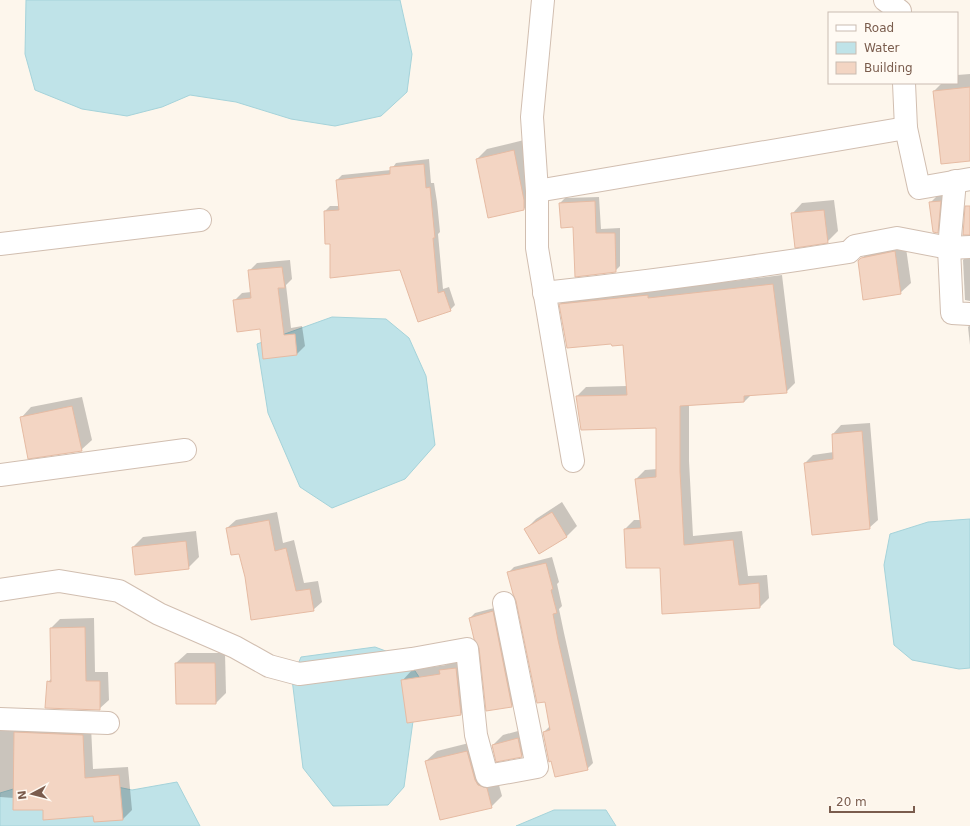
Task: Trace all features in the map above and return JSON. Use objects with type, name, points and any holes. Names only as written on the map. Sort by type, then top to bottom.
[{"type":"street","points":[[543,0],[532,117],[537,191],[537,248],[572,462]]},
{"type":"street","points":[[885,0],[900,12]]},
{"type":"street","points":[[904,84],[906,128],[918,188],[962,180],[949,248],[952,313],[970,314]]},
{"type":"street","points":[[537,191],[906,128]]},
{"type":"street","points":[[0,244],[200,220]]},
{"type":"street","points":[[544,293],[643,282],[826,256],[849,252],[855,246],[897,238],[949,248],[970,247]]},
{"type":"street","points":[[0,475],[186,450]]},
{"type":"street","points":[[0,590],[59,581],[119,591],[159,614],[235,647],[269,666],[299,674],[412,659],[467,649],[476,735],[487,776],[537,767],[504,603]]},
{"type":"street","points":[[0,719],[108,723]]},
{"type":"water","points":[[26,0],[400,0],[412,54],[407,92],[381,116],[335,126],[291,119],[236,102],[190,95],[162,107],[127,116],[82,109],[35,90],[25,54]]},
{"type":"water","points":[[332,317],[386,319],[409,338],[426,376],[435,445],[405,479],[332,508],[300,487],[268,413],[257,344]]},
{"type":"water","points":[[970,519],[970,668],[959,669],[912,660],[894,645],[884,565],[890,534],[928,522]]},
{"type":"water","points":[[375,647],[407,659],[419,677],[404,787],[388,805],[333,806],[303,768],[292,679],[301,657]]},
{"type":"water","points":[[60,775],[132,790],[177,782],[200,826],[0,826],[0,793]]},
{"type":"water","points":[[554,810],[606,810],[616,826],[516,826]]},
{"type":"building","points":[[970,87],[970,161],[941,164],[933,91]]},
{"type":"building","points":[[514,150],[524,200],[524,210],[488,218],[476,159]]},
{"type":"building","points":[[424,164],[426,188],[430,187],[438,293],[444,291],[451,311],[418,322],[400,270],[330,278],[330,244],[325,244],[324,211],[339,210],[336,180],[390,174],[390,167]]},
{"type":"building","points":[[595,201],[596,233],[615,233],[616,272],[575,277],[573,227],[561,228],[559,203]]},
{"type":"building","points":[[941,201],[938,233],[933,232],[929,202]]},
{"type":"building","points":[[965,206],[970,206],[970,235],[963,235]]},
{"type":"building","points":[[824,210],[828,243],[795,248],[791,213]]},
{"type":"building","points":[[895,251],[901,294],[863,300],[858,261],[861,258]]},
{"type":"building","points":[[282,267],[285,288],[278,288],[284,335],[295,334],[297,355],[263,359],[260,329],[237,332],[233,300],[251,298],[248,270]]},
{"type":"building","points":[[773,284],[787,393],[744,396],[744,402],[680,406],[680,471],[684,545],[733,540],[739,585],[759,583],[760,608],[662,614],[660,568],[626,568],[624,529],[641,528],[635,479],[656,477],[656,428],[581,430],[576,396],[627,395],[623,345],[612,346],[611,344],[567,348],[559,304],[648,295],[648,298]]},
{"type":"building","points":[[72,406],[82,451],[28,459],[20,417]]},
{"type":"building","points":[[862,431],[870,529],[812,535],[804,463],[833,459],[832,434]]},
{"type":"building","points":[[552,512],[567,537],[539,554],[524,529]]},
{"type":"building","points":[[269,520],[275,551],[286,548],[296,591],[310,589],[314,611],[251,620],[245,577],[239,554],[231,555],[226,528]]},
{"type":"building","points":[[186,541],[189,569],[135,575],[132,547]]},
{"type":"building","points":[[546,563],[553,589],[551,590],[557,613],[553,614],[558,640],[588,770],[555,777],[551,761],[549,762],[543,732],[550,730],[545,702],[537,703],[516,601],[507,572]]},
{"type":"building","points":[[493,611],[512,707],[486,711],[479,648],[474,639],[469,618]]},
{"type":"building","points":[[85,627],[86,681],[100,681],[100,710],[45,708],[47,681],[51,682],[50,628]]},
{"type":"building","points":[[175,663],[215,663],[216,704],[176,704]]},
{"type":"building","points":[[456,668],[461,715],[407,723],[401,680],[440,674],[439,670]]},
{"type":"building","points":[[14,732],[83,735],[85,778],[119,775],[123,820],[94,822],[93,816],[43,820],[43,810],[13,810]]},
{"type":"building","points":[[518,738],[522,757],[496,762],[492,745]]},
{"type":"building","points":[[467,751],[475,780],[478,785],[487,788],[492,808],[440,820],[425,761]]}]
